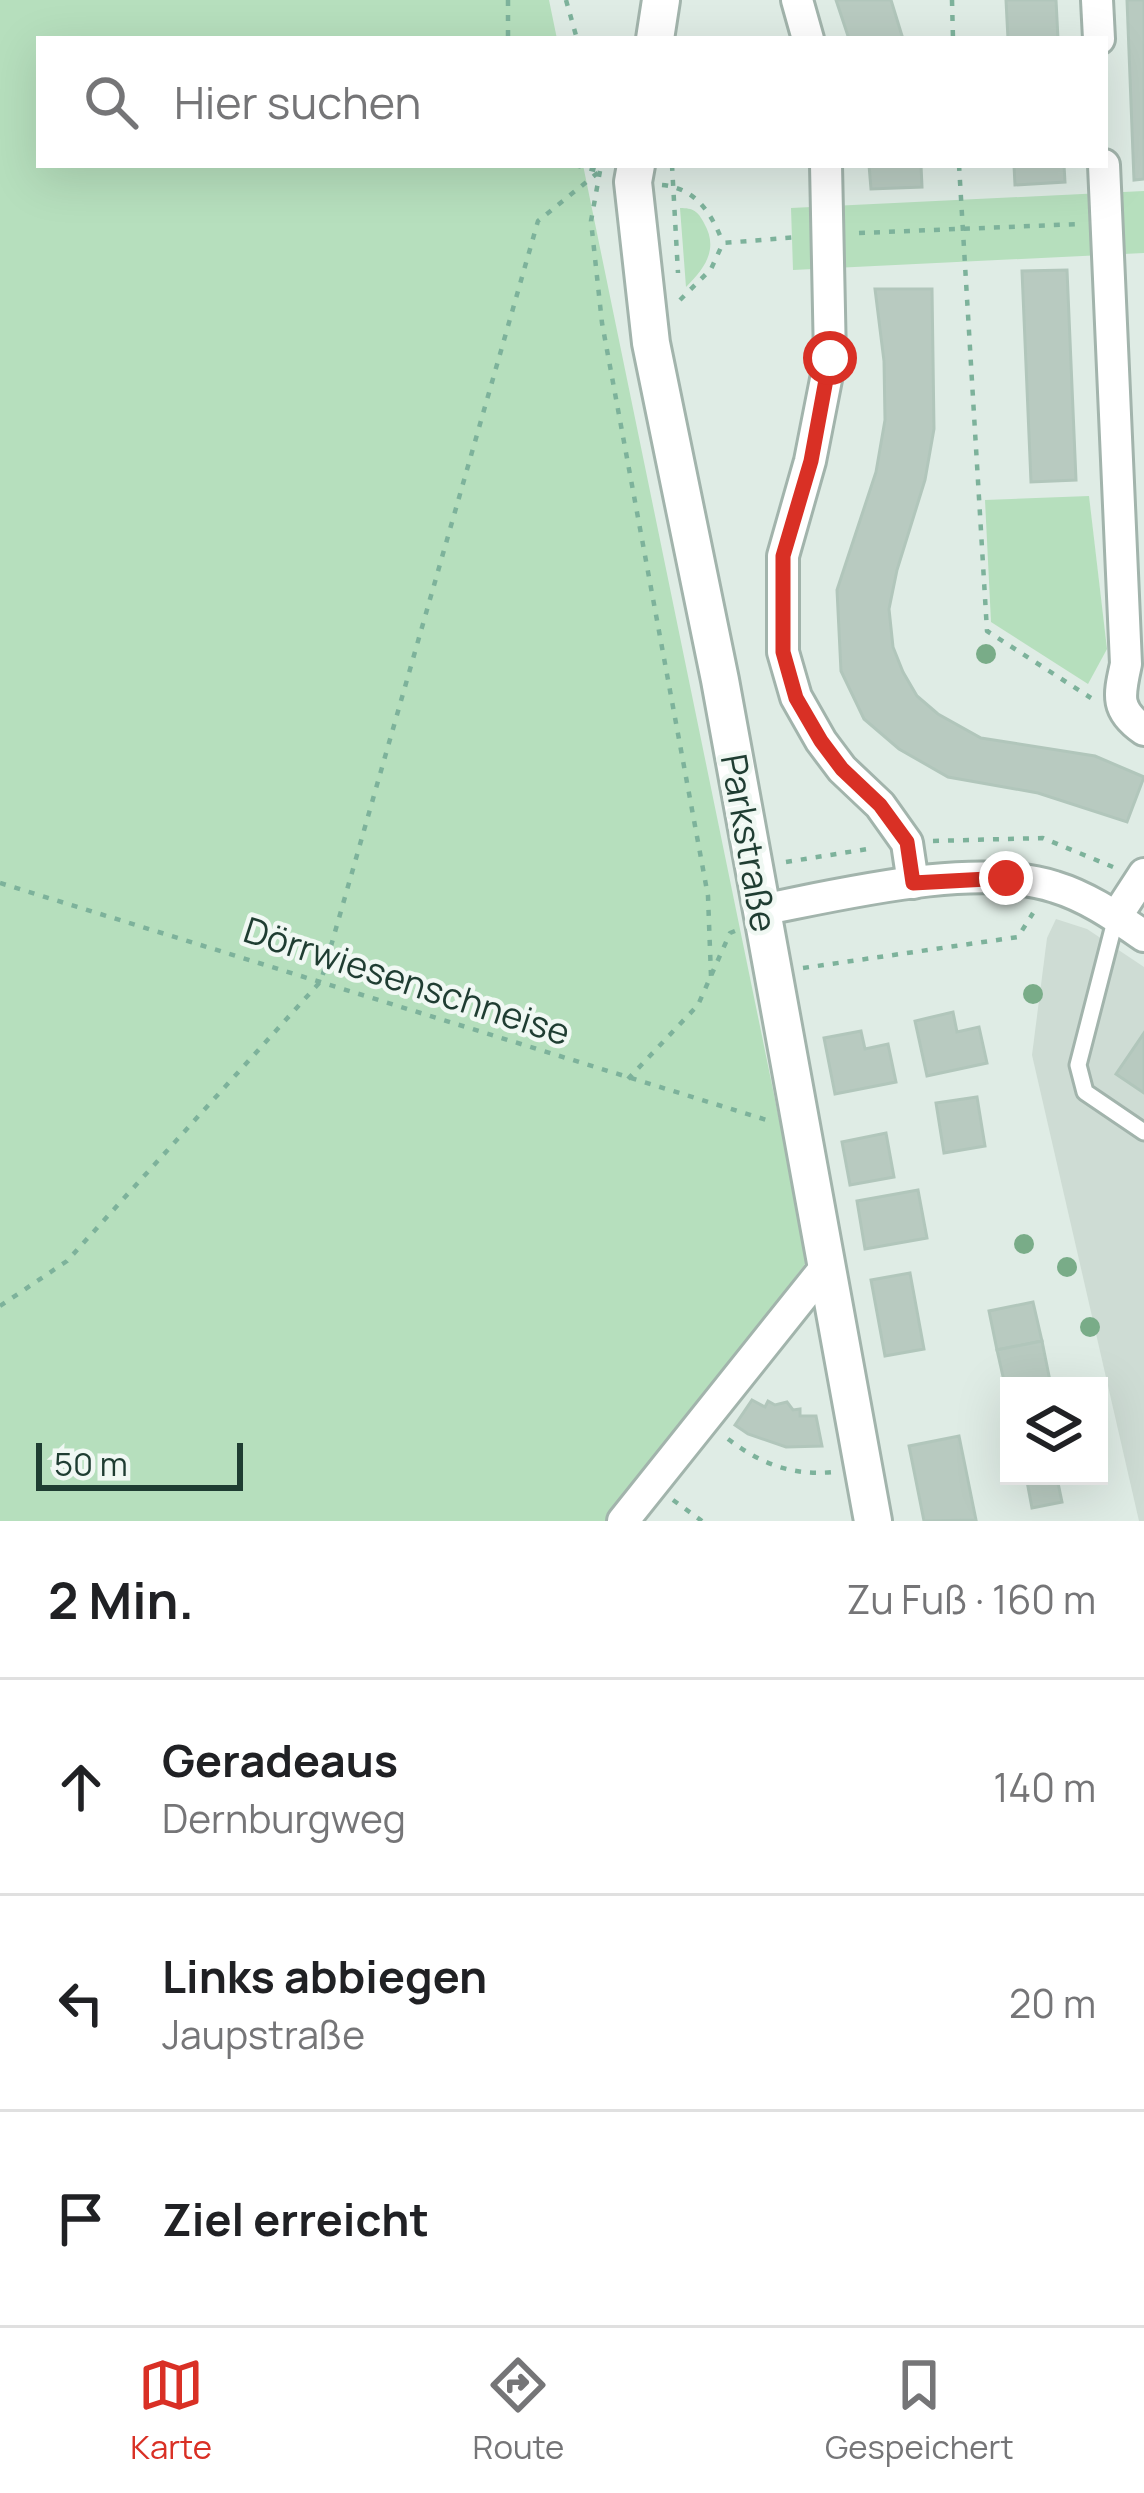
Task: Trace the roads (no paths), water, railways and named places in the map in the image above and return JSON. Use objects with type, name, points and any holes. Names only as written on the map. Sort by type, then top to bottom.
[{"type":"street","points":[[655,36],[661,0]]},
{"type":"street","points":[[797,0],[807,36]]},
{"type":"street","points":[[1097,0],[1099,36]]},
{"type":"street","name":"Parkstraße","points":[[613,168],[633,182],[652,343],[873,1521]]},
{"type":"street","points":[[826,168],[830,358],[811,461],[783,556],[783,652],[796,698],[821,741],[907,842],[913,883]]},
{"type":"street","points":[[1104,168],[1126,664],[1118,701],[1123,713],[1144,730]]},
{"type":"street","points":[[1116,916],[1144,874]]},
{"type":"street","points":[[762,915],[913,883],[1030,880],[1077,895],[1144,936]]},
{"type":"street","points":[[623,1521],[825,1268]]},
{"type":"lane","points":[[1116,916],[1078,1065],[1084,1092],[1144,1132]]}]
